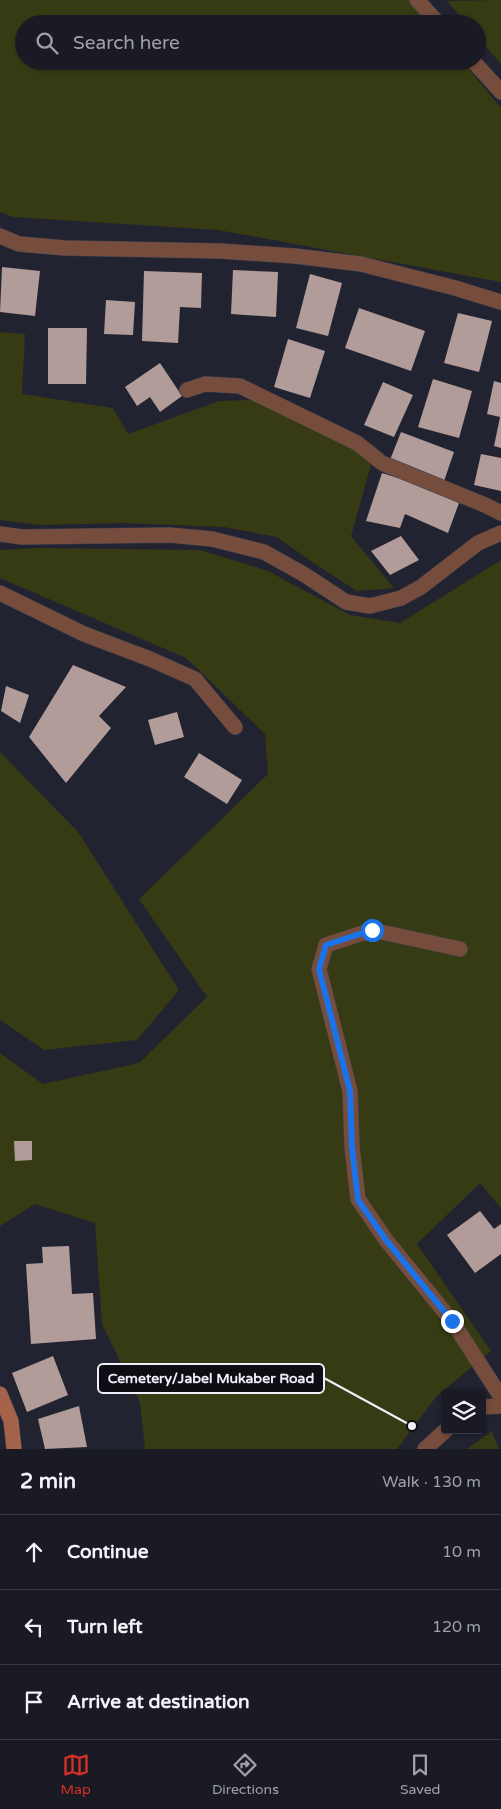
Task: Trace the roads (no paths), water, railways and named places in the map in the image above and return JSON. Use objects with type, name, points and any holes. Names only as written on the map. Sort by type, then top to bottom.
[{"type":"street","points":[[417,0],[431,15]]},
{"type":"street","points":[[481,70],[501,92]]},
{"type":"street","points":[[0,236],[20,244],[65,248],[220,251],[295,256],[361,264],[501,302]]},
{"type":"street","points":[[187,390],[206,384],[240,386],[357,444],[382,463],[501,513]]},
{"type":"street","points":[[0,534],[22,537],[170,535],[212,539],[264,552],[305,574],[346,602],[370,606],[401,598],[421,587],[478,543],[501,533]]},
{"type":"street","points":[[0,594],[84,634],[150,659],[195,680],[235,727]]},
{"type":"street","points":[[460,949],[372,930],[326,945],[319,969],[350,1091],[352,1147],[358,1200],[386,1240],[452,1321],[501,1397]]},
{"type":"street","points":[[0,1394],[11,1422],[14,1449]]},
{"type":"street","points":[[486,1407],[501,1406]]},
{"type":"street","points":[[425,1449],[442,1434]]},
{"type":"place","name":"Cemetery/Jabel Mukaber Road","points":[[412,1426]]}]
